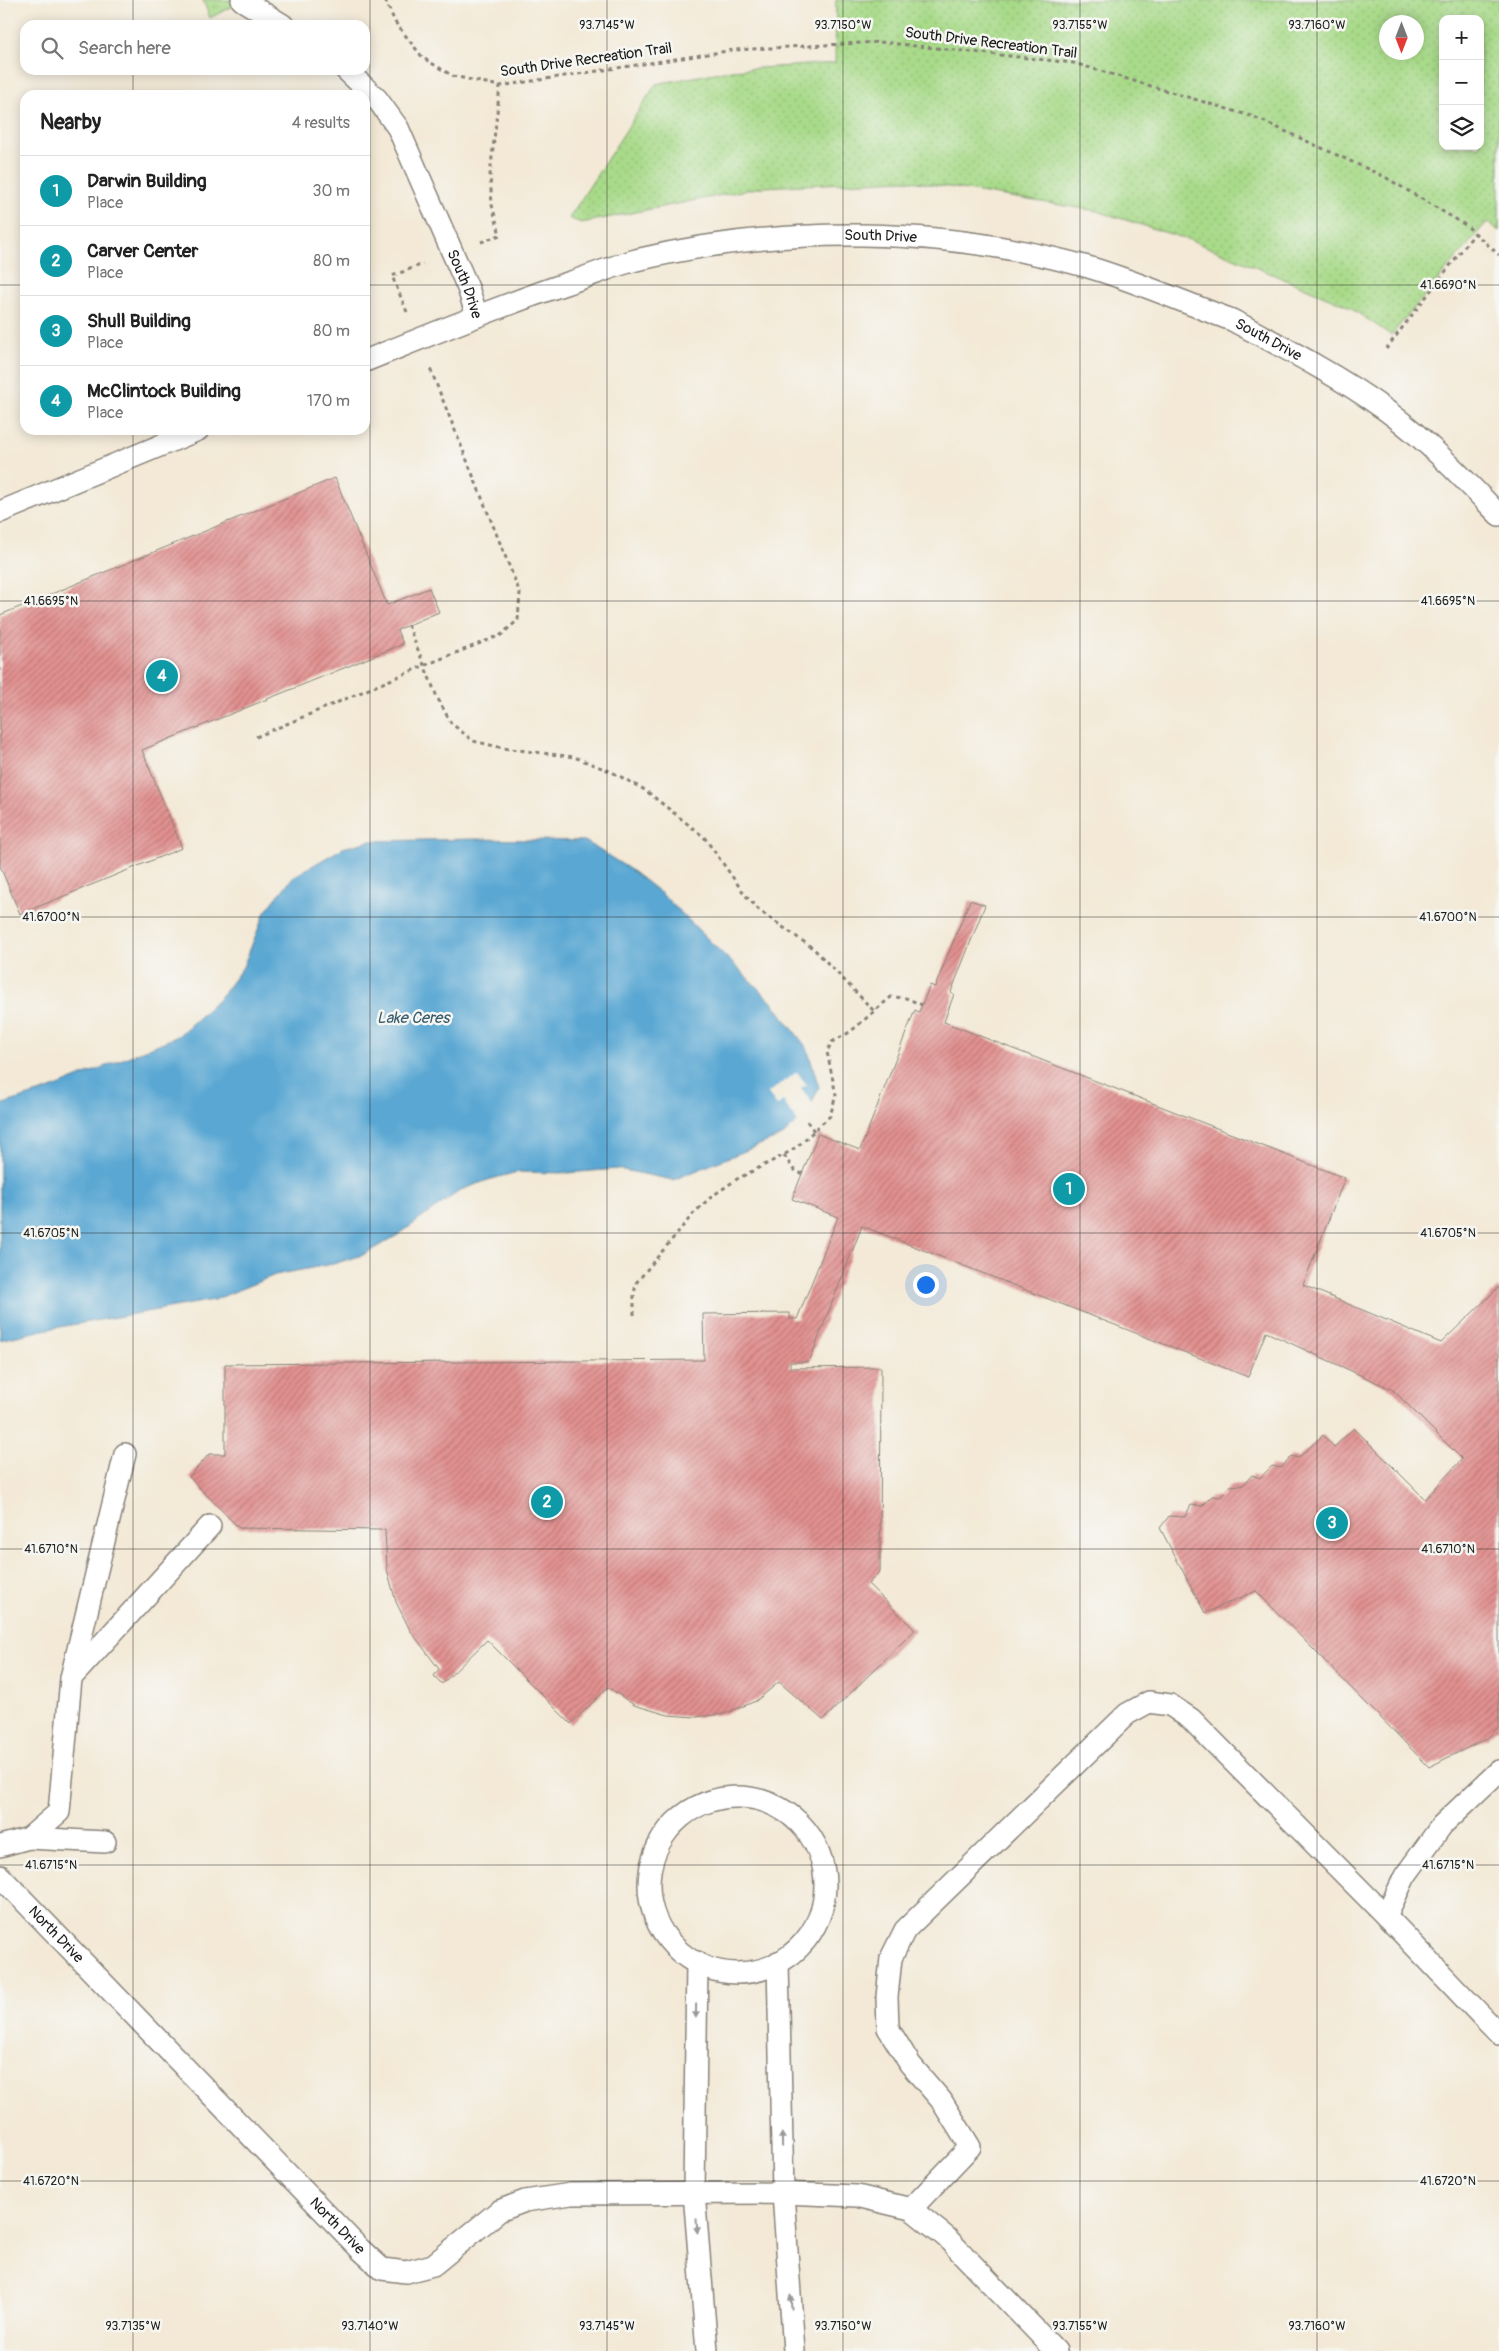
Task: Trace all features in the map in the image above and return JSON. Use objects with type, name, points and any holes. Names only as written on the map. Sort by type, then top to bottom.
[{"type":"lane","points":[[242,0],[275,20]]},
{"type":"lane","name":"South Drive","points":[[351,75],[367,90]]},
{"type":"lane","name":"South Drive","points":[[370,93],[398,128],[468,288],[477,316],[634,261],[725,243],[816,235],[908,236],[999,247],[1089,268],[1232,320],[1256,332],[1314,364],[1388,412],[1461,476],[1499,516]]},
{"type":"lane","points":[[370,359],[477,316]]},
{"type":"lane","points":[[0,512],[186,435]]},
{"type":"lane","points":[[29,1838],[59,1812],[71,1678],[125,1454]]},
{"type":"lane","points":[[71,1678],[210,1526]]},
{"type":"lane","points":[[1056,2351],[946,2237],[911,2209],[970,2147],[941,2100],[910,2064],[888,2028],[887,1997],[891,1958],[905,1930],[1127,1714],[1149,1702],[1170,1705],[1191,1719],[1386,1916],[1499,2034]]},
{"type":"lane","points":[[1386,1916],[1404,1876],[1442,1825],[1499,1771]]},
{"type":"lane","points":[[730,1797],[762,1801],[778,1807],[804,1828],[820,1856],[824,1873],[824,1889],[822,1906],[816,1922],[797,1949],[778,1962],[753,1971],[718,1970],[697,1962],[671,1943],[661,1928],[653,1911],[649,1894],[649,1875],[657,1849],[672,1826],[698,1806],[730,1797]]},
{"type":"lane","points":[[0,1846],[29,1838],[105,1842]]},
{"type":"lane","name":"North Drive","points":[[0,1876],[360,2249],[382,2269],[406,2272],[433,2265],[499,2211],[525,2202],[572,2194],[783,2193],[857,2196],[911,2209]]},
{"type":"lane","points":[[697,1962],[694,2193],[707,2351]]},
{"type":"lane","points":[[778,1962],[783,2193],[794,2351]]},
{"type":"path","name":"South Drive Recreation Trail","points":[[385,0],[395,22],[423,58],[452,76],[500,86],[734,50],[880,42],[1074,63],[1254,117],[1385,176],[1475,233],[1499,255]]},
{"type":"path","points":[[256,737],[501,635],[518,620],[520,593],[392,276],[500,235],[492,205],[490,175],[500,86]]},
{"type":"path","points":[[1386,349],[1475,233]]},
{"type":"path","points":[[408,625],[423,666],[451,723],[473,741],[503,748],[574,757],[612,772],[645,790],[674,811],[704,837],[746,896],[760,911],[814,950],[874,1011]]},
{"type":"path","points":[[634,1315],[636,1283],[693,1214],[711,1197],[737,1179],[784,1155],[830,1116],[836,1096],[827,1052],[832,1042],[850,1032],[891,997],[906,998],[922,1005]]},
{"type":"path","points":[[808,1121],[814,1131]]},
{"type":"path","points":[[784,1155],[793,1169],[802,1174]]},
{"type":"green space","points":[[203,0],[244,0],[210,18]]},
{"type":"green space","points":[[836,0],[1499,0],[1499,231],[1487,222],[1391,335],[1346,305],[1193,241],[1097,211],[905,180],[762,187],[581,223],[569,218],[656,84],[731,70],[835,63]]},
{"type":"water","name":"Lake Ceres","points":[[474,839],[585,841],[631,870],[663,895],[771,1001],[807,1048],[819,1087],[808,1111],[784,1135],[673,1180],[618,1169],[566,1173],[517,1172],[461,1190],[398,1235],[363,1255],[333,1264],[275,1275],[214,1300],[48,1329],[0,1340],[0,1105],[51,1089],[178,1036],[219,999],[243,967],[265,912],[293,877],[343,848],[369,841]]},
{"type":"pier","points":[[797,1072],[806,1084],[801,1088],[814,1105],[810,1113],[799,1124],[783,1101],[777,1106],[768,1093]]},
{"type":"building","points":[[335,478],[387,605],[429,588],[439,612],[397,630],[403,644],[142,750],[182,848],[20,914],[0,866],[0,615]]},
{"type":"building","points":[[970,900],[985,905],[951,992],[954,994],[944,1022],[1345,1178],[1303,1285],[1441,1343],[1499,1287],[1499,1727],[1487,1738],[1429,1767],[1256,1591],[1205,1613],[1160,1528],[1169,1516],[1185,1517],[1191,1505],[1202,1506],[1212,1496],[1221,1497],[1229,1486],[1243,1485],[1252,1475],[1260,1478],[1272,1466],[1281,1468],[1291,1456],[1298,1458],[1323,1435],[1334,1447],[1354,1428],[1425,1499],[1462,1459],[1393,1390],[1266,1332],[1248,1377],[862,1226],[809,1362],[790,1362],[790,1368],[881,1367],[880,1571],[868,1584],[915,1630],[823,1720],[779,1682],[756,1701],[724,1714],[695,1717],[668,1715],[634,1705],[608,1687],[571,1724],[487,1640],[442,1684],[434,1676],[439,1669],[410,1630],[396,1602],[387,1569],[385,1530],[239,1528],[189,1477],[209,1454],[225,1454],[225,1364],[704,1360],[703,1314],[790,1313],[790,1319],[797,1319],[838,1217],[792,1199],[818,1134],[860,1150],[915,1010],[919,1012],[930,985],[935,987]]},
{"type":"place","name":"McClintock Building","points":[[162,676]]},
{"type":"place","name":"Darwin Building","points":[[1069,1189]]},
{"type":"place","name":"Carver Center","points":[[547,1502]]},
{"type":"place","name":"Shull Building","points":[[1332,1523]]}]
